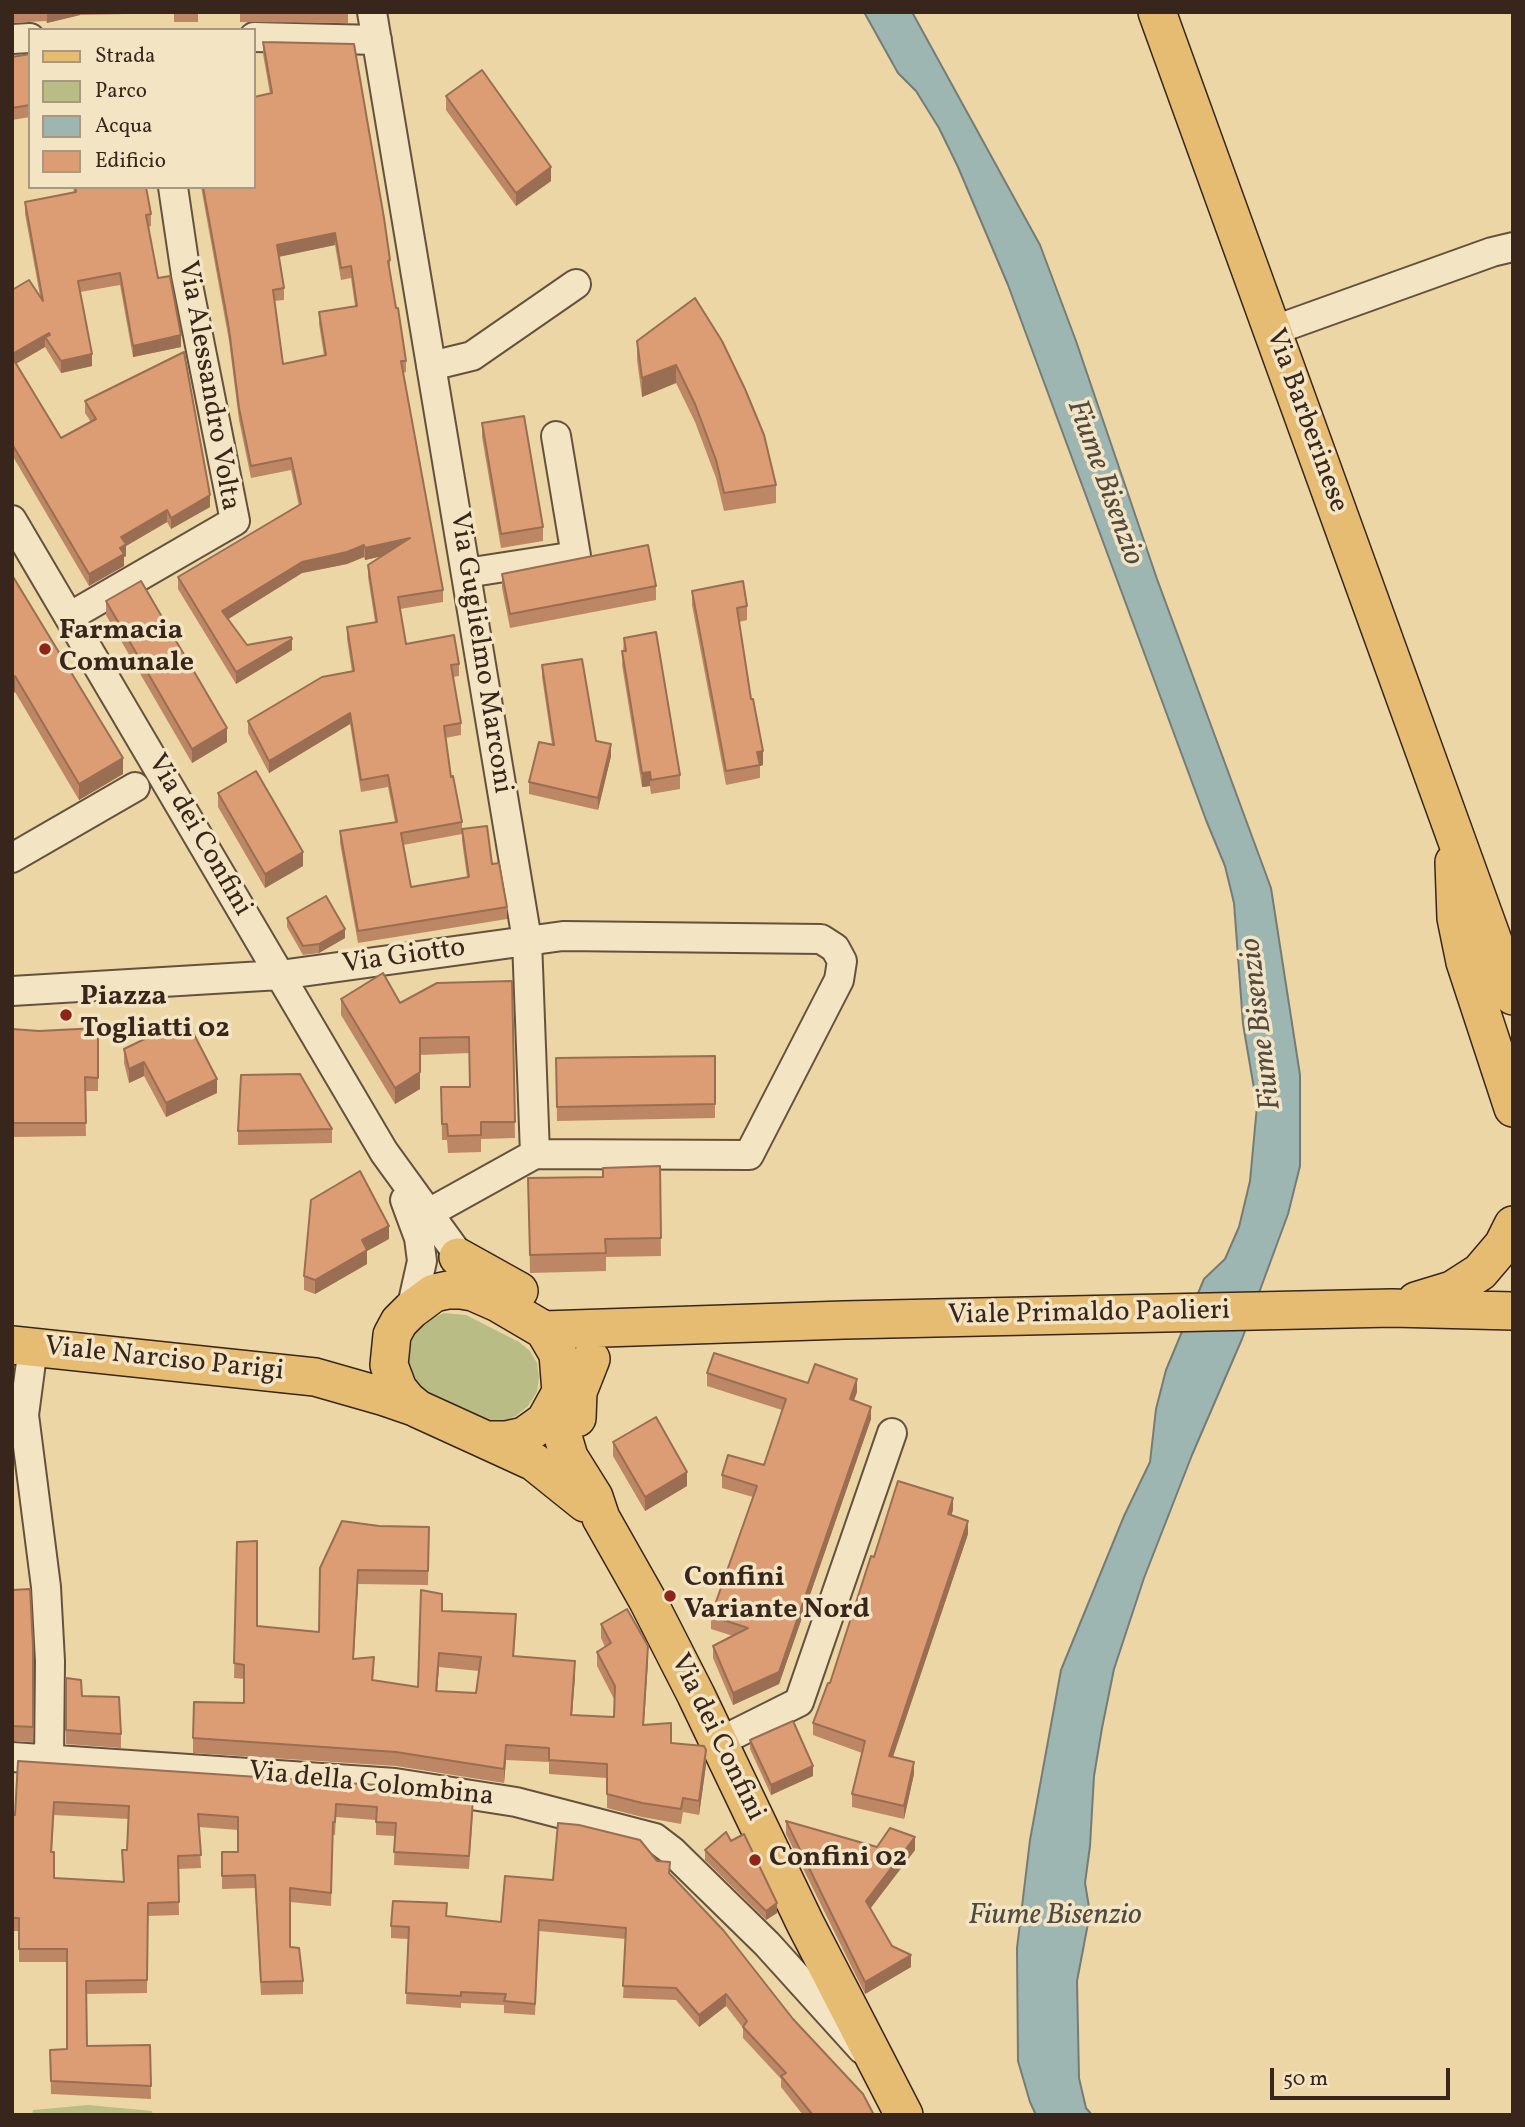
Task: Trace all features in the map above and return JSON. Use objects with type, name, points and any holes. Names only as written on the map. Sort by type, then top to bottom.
[{"type":"main road","name":"Via Barberinese","points":[[1157,12],[1453,830]]},
{"type":"main road","points":[[1453,830],[1501,901],[1513,931]]},
{"type":"main road","points":[[1453,830],[1513,996]]},
{"type":"main road","points":[[1453,830],[1454,900],[1458,934],[1513,1108]]},
{"type":"main road","points":[[1377,1308],[1452,1290],[1467,1282],[1495,1256],[1513,1225]]},
{"type":"main road","points":[[458,1257],[528,1296],[558,1309],[607,1319],[665,1326]]},
{"type":"main road","name":"Via dei Confini","points":[[597,1508],[541,1466],[418,1409],[407,1400],[392,1377],[389,1353],[402,1322],[424,1299],[448,1290],[473,1292],[544,1330],[558,1354],[558,1399],[569,1457],[597,1508],[642,1590],[719,1742],[804,1923],[904,2115]]},
{"type":"main road","name":"Viale Primaldo Paolieri","points":[[544,1330],[1377,1308],[1513,1311]]},
{"type":"main road","name":"Viale Narciso Parigi","points":[[315,1377],[349,1370],[365,1363],[379,1352],[402,1322]]},
{"type":"main road","name":"Viale Primaldo Paolieri","points":[[558,1399],[591,1359],[620,1340],[665,1326]]},
{"type":"main road","name":"Viale Narciso Parigi","points":[[23,1346],[315,1377],[385,1396],[418,1409]]},
{"type":"main road","points":[[591,1359],[578,1392],[577,1421],[581,1452],[597,1508]]},
{"type":"main road","name":"Via dei Confini","points":[[486,1440],[524,1436],[545,1421],[558,1399]]},
{"type":"street","name":"Via Guglielmo Marconi","points":[[372,12],[527,940],[535,1154]]},
{"type":"street","points":[[256,37],[377,40]]},
{"type":"street","name":"Via Alessandro Volta","points":[[69,617],[235,521],[186,275],[173,189]]},
{"type":"street","points":[[1272,331],[1480,256],[1513,247]]},
{"type":"street","points":[[431,366],[472,356],[576,284]]},
{"type":"street","points":[[466,573],[576,556],[556,436]]},
{"type":"street","name":"Via dei Confini","points":[[12,520],[384,1152],[458,1257],[498,1303]]},
{"type":"street","points":[[12,858],[135,787]]},
{"type":"street","name":"Via Giotto","points":[[15,989],[280,975],[563,936],[821,939],[835,948],[842,961],[839,980],[749,1155],[535,1154]]},
{"type":"street","name":"Via dei Confini","points":[[384,1152],[419,1238],[422,1261],[402,1322]]},
{"type":"street","points":[[427,1214],[535,1154]]},
{"type":"street","points":[[23,1346],[24,1415],[46,1587],[50,1661],[49,1760]]},
{"type":"street","points":[[719,1742],[799,1702],[892,1433]]},
{"type":"street","name":"Via della Colombina","points":[[12,1757],[396,1783],[516,1802],[655,1838],[672,1851],[767,1944],[837,2024],[881,2068]]},
{"type":"street","points":[[767,1944],[804,1923]]},
{"type":"green space","points":[[444,1313],[466,1315],[519,1342],[530,1351],[537,1363],[537,1392],[528,1406],[516,1416],[496,1424],[481,1423],[422,1392],[412,1377],[408,1364],[413,1334],[426,1321]]},
{"type":"green space","points":[[88,2105],[152,2111],[153,2115],[32,2115],[33,2110]]},
{"type":"water","name":"Fiume Bisenzio","points":[[864,12],[912,12],[1040,245],[1076,341],[1157,579],[1271,888],[1300,1075],[1300,1166],[1288,1214],[1242,1339],[1192,1455],[1144,1578],[1114,1669],[1102,1728],[1094,1776],[1085,1883],[1090,1913],[1077,1981],[1079,2078],[1086,2108],[1092,2115],[1036,2115],[1018,2061],[1017,1948],[1030,1840],[1061,1670],[1124,1516],[1150,1462],[1156,1409],[1166,1370],[1204,1279],[1225,1259],[1239,1227],[1250,1181],[1257,1106],[1243,1024],[1234,903],[1225,866],[1008,285],[939,128],[916,91],[898,73]]},
{"type":"building","points":[[263,42],[354,44],[406,361],[401,361],[443,590],[398,597],[406,644],[454,635],[459,664],[451,665],[461,723],[444,726],[451,777],[453,776],[462,822],[401,833],[411,887],[469,877],[462,829],[487,826],[492,864],[499,863],[507,907],[358,931],[340,831],[397,822],[388,775],[361,780],[350,713],[269,761],[248,721],[322,677],[354,671],[347,627],[377,622],[368,565],[410,538],[365,548],[364,545],[347,552],[302,562],[222,611],[247,645],[291,637],[292,639],[236,672],[178,577],[301,504],[291,458],[251,466],[203,189],[256,189],[256,97],[272,93]],"holes":[[[335,233],[341,268],[351,266],[357,306],[319,312],[326,355],[283,364],[273,290],[284,288],[277,245]]]},
{"type":"building","points":[[28,54],[28,105],[12,108],[12,57]]},
{"type":"building","points":[[482,70],[551,167],[516,193],[446,96]]},
{"type":"building","points":[[75,189],[146,189],[151,214],[146,215],[158,278],[170,276],[181,335],[133,346],[120,273],[78,281],[92,354],[61,361],[45,337],[50,335],[49,333],[12,354],[12,290],[29,280],[43,301],[25,202],[76,192]]},
{"type":"building","points":[[695,298],[722,341],[745,389],[764,435],[776,485],[724,493],[716,460],[695,404],[676,365],[642,378],[637,341]]},
{"type":"building","points":[[184,352],[210,495],[171,518],[167,510],[121,537],[126,544],[120,548],[124,554],[89,574],[12,444],[12,357],[61,438],[96,419],[85,401]]},
{"type":"building","points":[[524,416],[543,527],[501,534],[482,423]]},
{"type":"building","points":[[648,545],[656,586],[510,614],[502,574]]},
{"type":"building","points":[[12,575],[123,758],[79,784],[15,676],[12,678]]},
{"type":"building","points":[[141,581],[227,728],[192,749],[106,601]]},
{"type":"building","points":[[743,581],[747,606],[737,608],[751,699],[763,751],[757,752],[760,765],[726,771],[692,591]]},
{"type":"building","points":[[656,632],[680,775],[651,780],[650,772],[642,773],[622,651],[626,651],[624,638]]},
{"type":"building","points":[[582,659],[596,741],[611,744],[598,798],[529,782],[539,742],[554,745],[542,665]]},
{"type":"building","points":[[256,771],[303,852],[265,874],[218,793]]},
{"type":"building","points":[[326,896],[345,929],[319,944],[303,946],[287,918]]},
{"type":"building","points":[[383,973],[400,1003],[437,983],[512,981],[515,1122],[481,1122],[481,1135],[448,1136],[447,1124],[442,1124],[441,1087],[470,1087],[469,1037],[420,1038],[420,1072],[395,1088],[341,999]]},
{"type":"building","points":[[186,1019],[217,1079],[166,1103],[144,1062],[129,1069],[124,1049]]},
{"type":"building","points":[[98,1028],[98,1078],[85,1077],[86,1123],[12,1123],[12,1029],[39,1031]]},
{"type":"building","points":[[715,1056],[715,1104],[557,1107],[556,1058]]},
{"type":"building","points":[[300,1074],[332,1129],[238,1131],[241,1075]]},
{"type":"building","points":[[660,1166],[661,1238],[605,1239],[606,1253],[530,1255],[528,1178],[603,1177],[603,1168]]},
{"type":"building","points":[[360,1171],[389,1226],[362,1240],[367,1250],[315,1280],[304,1276],[311,1200]]},
{"type":"building","points":[[714,1353],[808,1383],[815,1364],[857,1379],[850,1399],[871,1407],[779,1672],[733,1693],[713,1646],[748,1628],[711,1616],[757,1486],[722,1475],[728,1455],[764,1465],[786,1399],[707,1373]]},
{"type":"building","points":[[656,1417],[687,1472],[645,1497],[613,1442]]},
{"type":"building","points":[[898,1481],[953,1498],[948,1514],[968,1521],[889,1756],[914,1762],[904,1806],[852,1794],[865,1741],[813,1723],[830,1683]]},
{"type":"building","points":[[342,1521],[379,1526],[429,1527],[428,1571],[358,1570],[353,1659],[374,1657],[372,1680],[418,1687],[421,1590],[442,1594],[442,1611],[516,1614],[513,1656],[575,1661],[571,1715],[614,1717],[615,1686],[597,1652],[611,1643],[601,1624],[627,1609],[648,1646],[643,1725],[671,1723],[671,1743],[704,1746],[706,1750],[699,1801],[683,1798],[681,1809],[607,1794],[607,1764],[549,1760],[549,1748],[506,1745],[504,1769],[396,1752],[193,1738],[194,1702],[244,1703],[244,1665],[234,1663],[237,1542],[257,1541],[257,1626],[319,1632],[320,1568]],"holes":[[[439,1653],[481,1657],[476,1693],[436,1691]]]},
{"type":"building","points":[[30,1589],[33,1727],[12,1726],[12,1590]]},
{"type":"building","points":[[66,1678],[81,1680],[82,1696],[119,1697],[121,1734],[66,1730]]},
{"type":"building","points":[[793,1721],[813,1766],[771,1785],[750,1740]]},
{"type":"building","points":[[18,1761],[393,1786],[473,1799],[469,1856],[394,1852],[396,1823],[376,1822],[377,1807],[336,1804],[331,1893],[290,1888],[290,1947],[299,1948],[303,1981],[261,1982],[255,1875],[222,1876],[222,1852],[238,1852],[238,1817],[198,1814],[201,1855],[178,1856],[179,1902],[148,1903],[147,1980],[86,1981],[87,2046],[150,2045],[151,2086],[51,2081],[50,2050],[67,2049],[67,1949],[19,1949],[19,1918],[12,1918],[12,1815],[15,1815]],"holes":[[[54,1802],[129,1806],[127,1850],[122,1850],[124,1882],[54,1878],[54,1852],[51,1852]]]},
{"type":"building","points":[[786,1821],[877,1847],[890,1828],[915,1837],[866,1901],[892,1946],[911,1955],[865,1982]]},
{"type":"building","points":[[558,1823],[579,1825],[640,1840],[657,1861],[670,1862],[669,1873],[724,1931],[793,2019],[863,2094],[874,2115],[811,2115],[781,2076],[786,2073],[743,2027],[747,2021],[726,1994],[699,2015],[676,1988],[623,1986],[626,1928],[539,1920],[535,2004],[504,2001],[506,1994],[461,1992],[461,1996],[406,1993],[409,1927],[391,1926],[393,1901],[447,1903],[446,1916],[501,1922],[505,1876],[553,1880]]},
{"type":"building","points":[[726,1832],[731,1841],[744,1834],[777,1903],[766,1911],[705,1850]]},
{"type":"place","name":"Farmacia Comunale","points":[[45,649]]},
{"type":"place","name":"Piazza Togliatti 02","points":[[66,1015]]},
{"type":"place","name":"Confini Variante Nord","points":[[670,1596]]},
{"type":"place","name":"Confini 02","points":[[755,1860]]}]
